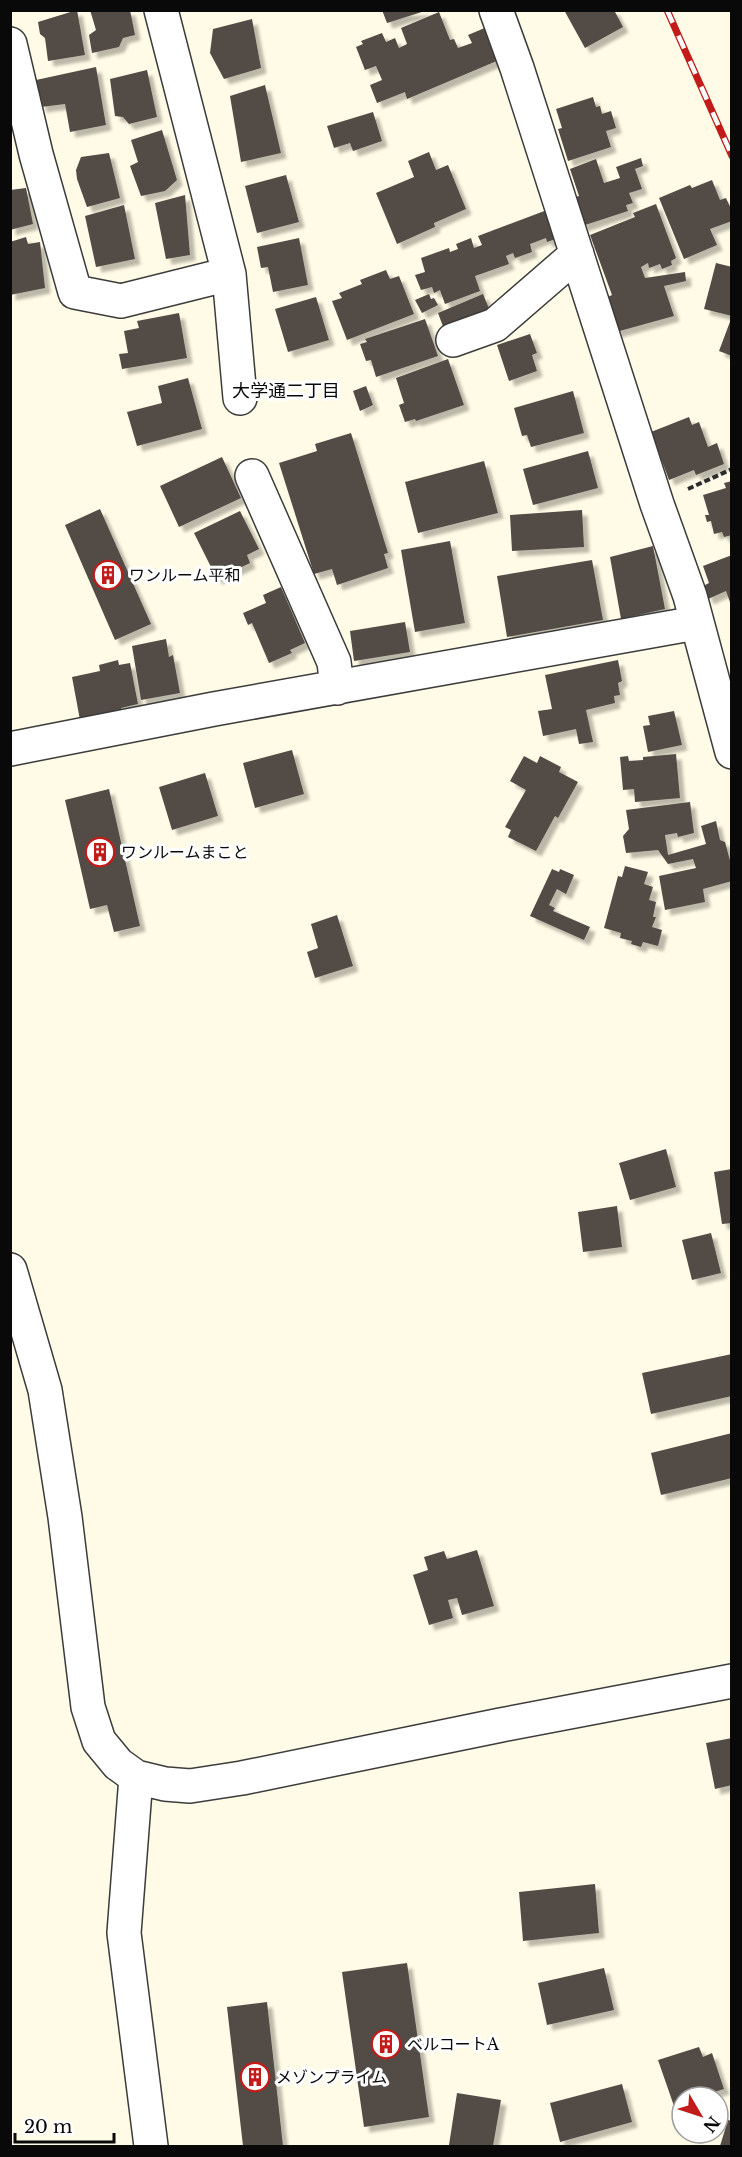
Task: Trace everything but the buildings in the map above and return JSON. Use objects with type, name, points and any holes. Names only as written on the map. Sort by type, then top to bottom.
[{"type":"street","points":[[161,10],[229,274],[240,398]]},
{"type":"street","points":[[496,10],[517,68],[657,504],[690,596],[732,752]]},
{"type":"street","points":[[10,44],[36,154],[75,292],[121,301],[229,274]]},
{"type":"street","points":[[453,340],[495,326],[577,255]]},
{"type":"street","points":[[252,476],[334,662],[337,687]]},
{"type":"street","points":[[10,749],[213,709],[696,623]]},
{"type":"street","points":[[10,1270],[45,1390],[65,1517],[88,1707],[99,1741],[118,1764],[136,1777],[165,1784],[190,1786],[242,1778],[732,1681]]},
{"type":"street","points":[[136,1777],[124,1933],[151,2146]]},
{"type":"path","points":[[657,504],[732,469]]},
{"type":"railway","points":[[667,10],[732,156]]},
{"type":"place","name":"ワンルーム平和","points":[[108,575]]},
{"type":"place","name":"ワンルームまこと","points":[[100,852]]},
{"type":"place","name":"ベルコートA","points":[[386,2044]]},
{"type":"place","name":"メゾンプライム","points":[[255,2077]]},
{"type":"district","name":"大学通二丁目","points":[[286,391]]}]
